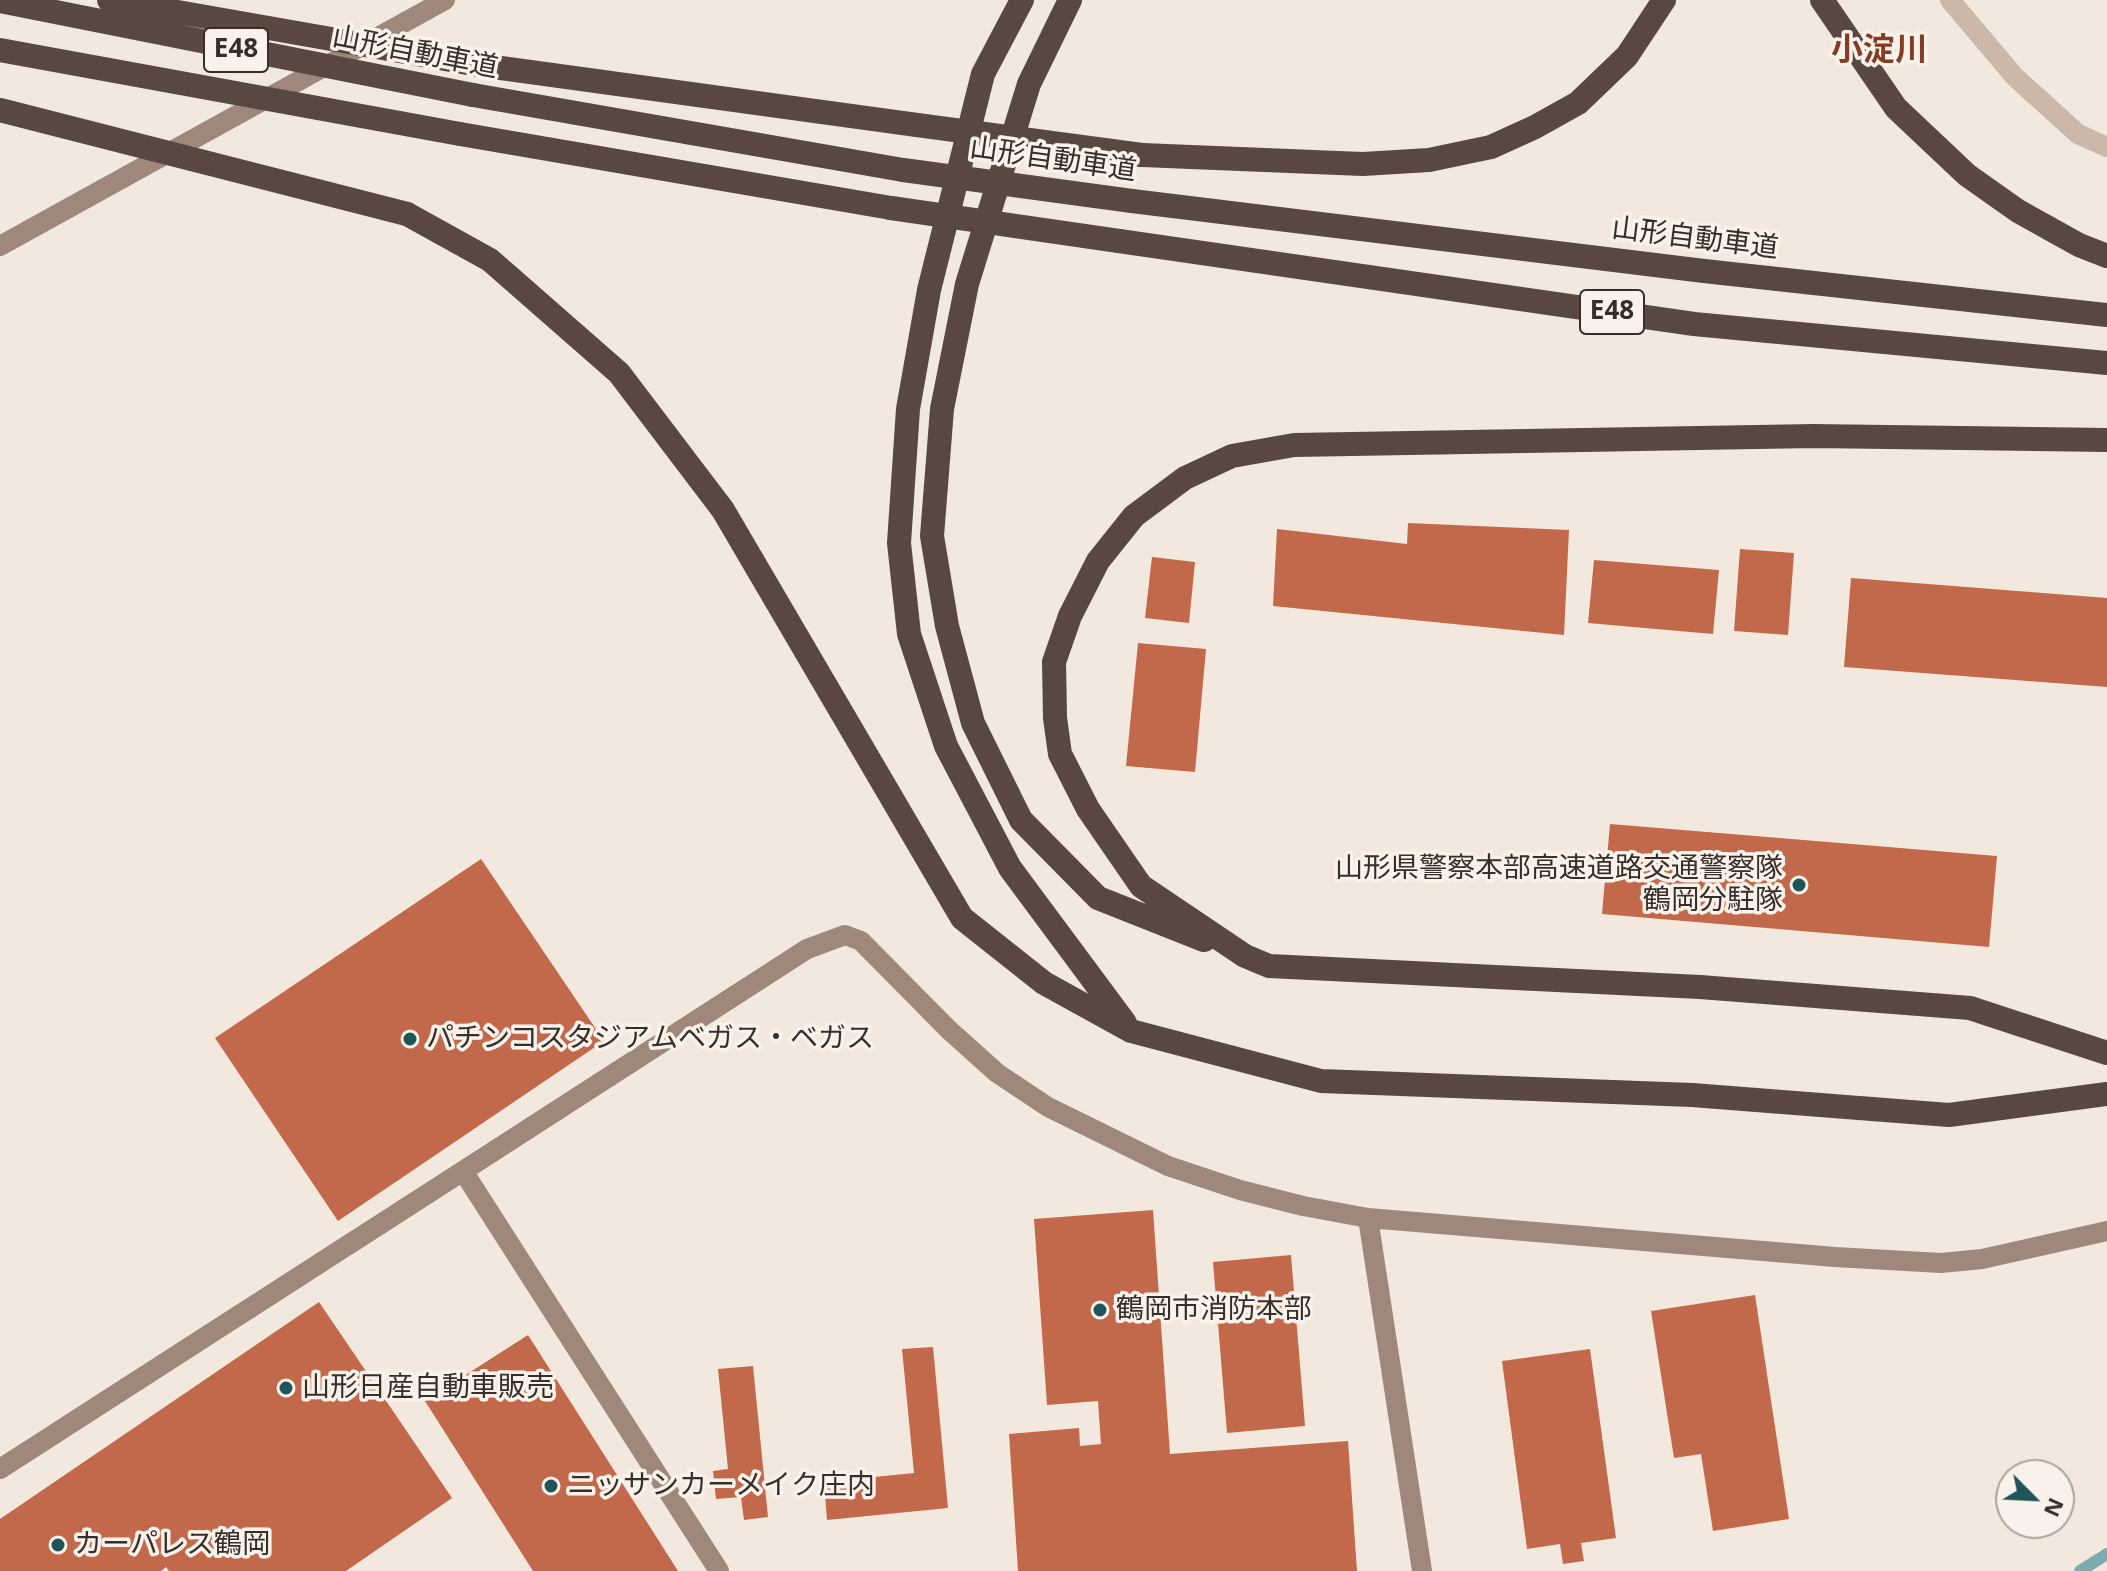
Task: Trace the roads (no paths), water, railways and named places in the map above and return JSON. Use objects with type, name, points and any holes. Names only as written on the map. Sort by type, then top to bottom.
[{"type":"highway","points":[[109,0],[479,65],[1142,155],[1363,164],[1429,160],[1491,147],[1535,127],[1578,103],[1627,56],[1664,0]]},
{"type":"highway","points":[[1022,0],[983,74],[929,290],[908,409],[899,543],[909,634],[946,746],[1010,868],[1131,1031]]},
{"type":"highway","points":[[1070,0],[1029,84],[967,284],[942,409],[932,536],[947,626],[973,723],[1021,820],[1098,898],[1269,966],[1700,987],[1970,1008],[2107,1053]]},
{"type":"highway","points":[[1822,0],[1896,108],[1967,175],[2018,211],[2079,245],[2107,256]]},
{"type":"highway","name":"山形自動車道","points":[[0,1],[473,95],[903,170],[1689,269],[2107,315]]},
{"type":"highway","name":"E48","points":[[0,50],[891,208],[1694,324],[2107,363]]},
{"type":"highway","points":[[0,110],[407,214],[490,260],[619,373],[723,510],[962,918],[1044,983],[1131,1031],[1321,1081],[1692,1095],[1949,1115],[2107,1094]]},
{"type":"highway","points":[[1245,956],[1141,886],[1088,809],[1060,754],[1058,742],[1054,662],[1070,616],[1098,561],[1134,516],[1185,478],[1232,456],[1294,445],[1814,436],[2107,440]]},
{"type":"street","points":[[0,246],[445,0]]},
{"type":"street","points":[[1950,0],[2015,77],[2078,134],[2107,147]]},
{"type":"street","points":[[0,1469],[807,949],[845,935],[861,941],[927,1010],[997,1073],[1048,1107],[1168,1166],[1240,1190],[1303,1206],[1368,1218],[1941,1263],[1982,1259],[2107,1231]]},
{"type":"street","points":[[463,1171],[719,1571]]},
{"type":"street","points":[[1368,1218],[1422,1571]]},
{"type":"waterway","points":[[2080,1571],[2107,1554]]},
{"type":"place","name":"山形県警察本部高速道路交通警察隊 鶴岡分駐隊","points":[[1799,885]]},
{"type":"place","name":"パチンコスタジアムベガス・ベガス","points":[[410,1039]]},
{"type":"place","name":"鶴岡市消防本部","points":[[1100,1310]]},
{"type":"place","name":"山形日産自動車販売","points":[[286,1388]]},
{"type":"place","name":"ニッサンカーメイク庄内","points":[[551,1486]]},
{"type":"place","name":"カーパレス鶴岡","points":[[58,1545]]},
{"type":"district","name":"小淀川","points":[[1879,51]]}]
